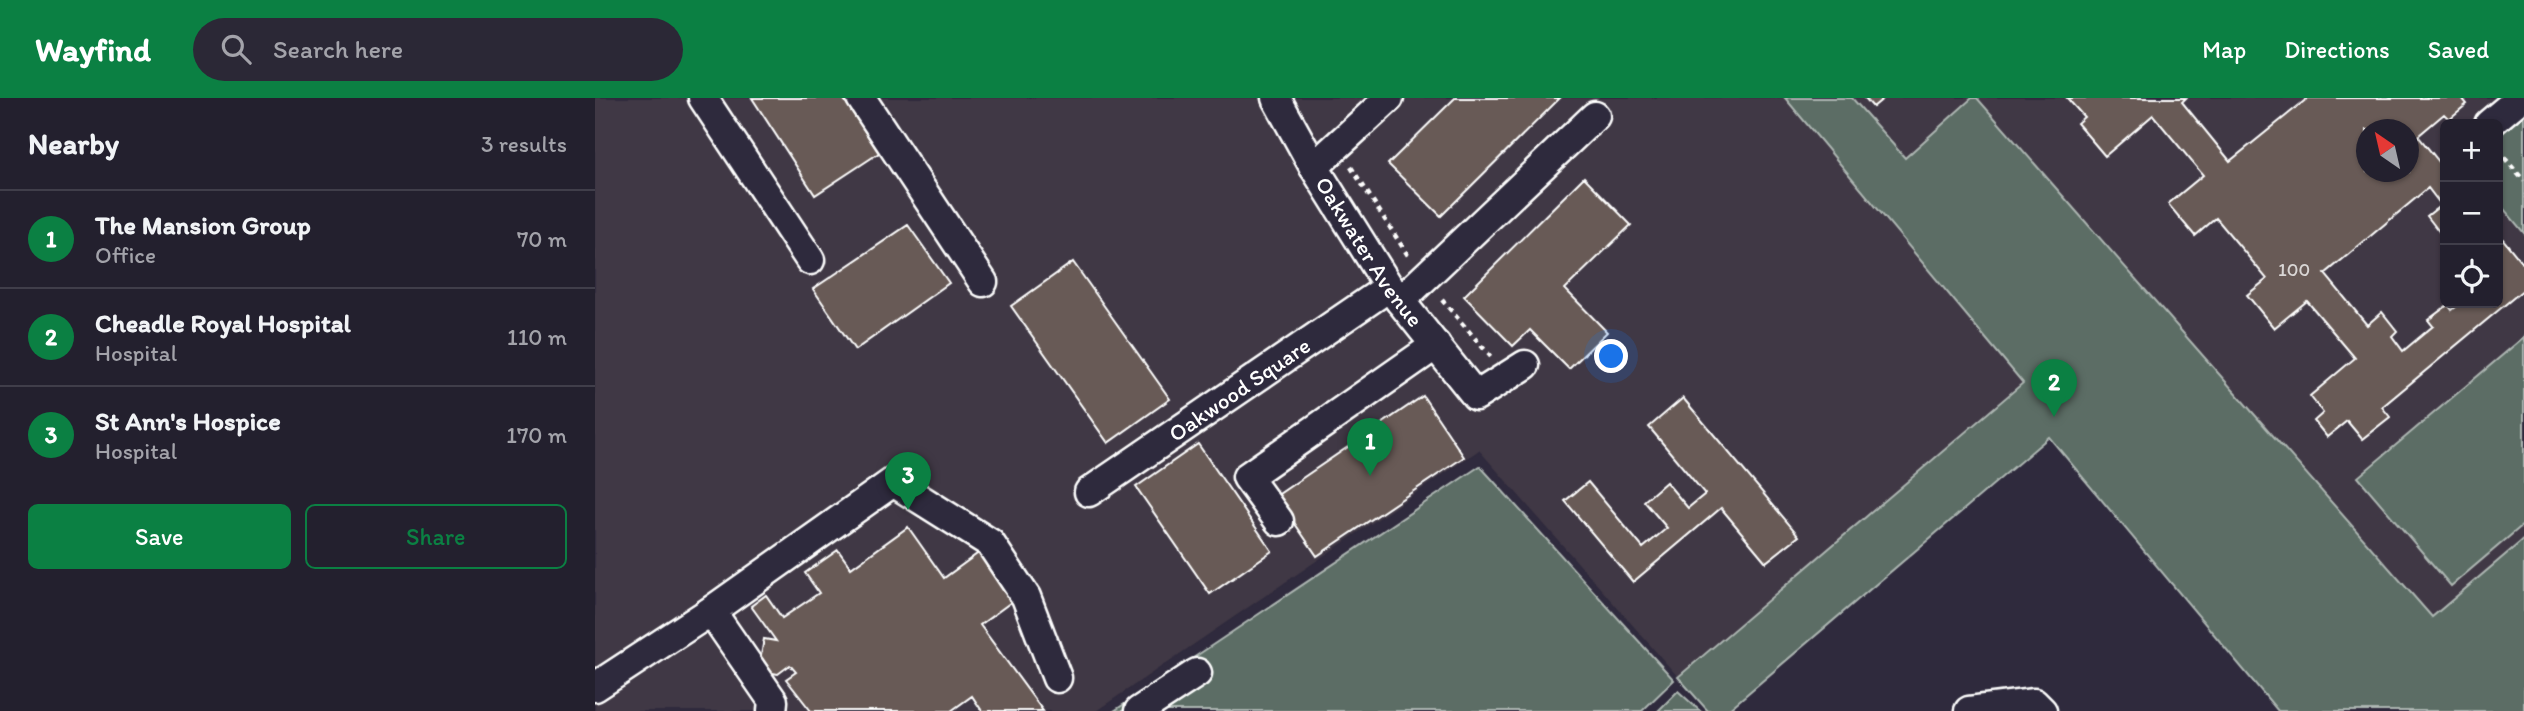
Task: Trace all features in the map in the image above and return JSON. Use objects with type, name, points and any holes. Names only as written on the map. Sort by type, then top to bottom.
[{"type":"street","points":[[703,98],[810,260]]},
{"type":"street","points":[[860,98],[983,282]]},
{"type":"street","name":"Oakwater Avenue","points":[[1276,98],[1314,167],[1395,294],[1476,396],[1516,370]]},
{"type":"street","points":[[1314,167],[1389,98]]},
{"type":"street","points":[[2495,119],[2520,98]]},
{"type":"street","name":"Oakwood Square","points":[[1089,492],[1395,294],[1424,279],[1595,116]]},
{"type":"street","points":[[1279,521],[1247,477],[1436,345]]},
{"type":"street","points":[[595,687],[711,611],[893,482],[990,542],[1026,597],[1057,678]]},
{"type":"street","points":[[711,611],[773,701],[772,711]]},
{"type":"street","points":[[1139,711],[1197,673]]},
{"type":"street","points":[[1969,711],[2034,703],[2042,711]]},
{"type":"path","points":[[1338,145],[1424,279],[1516,370]]},
{"type":"path","points":[[2503,156],[2523,179]]},
{"type":"shaded area","points":[[595,98],[2524,98],[2524,711],[2278,711],[2049,437],[1727,711],[1708,711],[1479,450],[1096,711],[595,711]]},
{"type":"green space","points":[[1785,98],[1852,98],[1905,158],[1972,98],[1977,98],[2432,617],[2524,539],[2524,711],[2278,711],[2049,437],[1727,711],[1708,711],[1678,677],[2023,383]]},
{"type":"green space","points":[[2524,105],[2524,233],[2503,208],[2503,123]]},
{"type":"green space","points":[[2524,337],[2524,524],[2451,586],[2358,477]]},
{"type":"green space","points":[[1480,466],[1674,680],[1642,711],[1114,711]]},
{"type":"green space","points":[[1678,691],[1700,711],[1658,711]]},
{"type":"building","points":[[752,98],[843,98],[879,153],[815,195]]},
{"type":"building","points":[[1455,98],[1560,98],[1441,216],[1388,164]]},
{"type":"building","points":[[1865,98],[1884,98],[1873,107]]},
{"type":"building","points":[[2067,98],[2186,98],[2182,102],[2230,161],[2308,98],[2462,98],[2467,104],[2449,119],[2444,114],[2419,135],[2419,119],[2356,119],[2356,182],[2419,182],[2419,137],[2440,163],[2440,204],[2428,188],[2325,274],[2367,325],[2382,312],[2397,331],[2392,336],[2403,351],[2433,326],[2428,320],[2444,308],[2501,308],[2382,407],[2390,417],[2362,439],[2347,421],[2327,437],[2314,421],[2323,413],[2310,396],[2355,358],[2307,301],[2274,328],[2247,295],[2267,279],[2216,218],[2195,236],[2168,204],[2203,175],[2153,115],[2105,156],[2077,123],[2084,117]]},
{"type":"building","points":[[1584,177],[1631,225],[1565,289],[1607,332],[1569,369],[1530,330],[1513,346],[1464,296]]},
{"type":"building","points":[[2440,206],[2440,233],[2427,216]]},
{"type":"building","points":[[908,225],[949,283],[855,350],[813,289]]},
{"type":"building","points":[[2503,239],[2524,265],[2524,289],[2503,306]]},
{"type":"building","points":[[1073,262],[1170,399],[1108,443],[1011,306]]},
{"type":"building","points":[[1423,396],[1464,457],[1317,556],[1276,496]]},
{"type":"building","points":[[1683,398],[1799,536],[1766,562],[1721,508],[1633,582],[1565,501],[1588,482],[1643,548],[1667,528],[1644,501],[1666,482],[1688,508],[1705,494],[1649,427]]},
{"type":"building","points":[[1198,444],[1272,551],[1210,594],[1136,487]]},
{"type":"building","points":[[908,527],[944,578],[984,549],[1018,597],[980,625],[1043,711],[982,711],[972,696],[951,711],[811,711],[786,679],[796,672],[790,665],[778,674],[767,672],[760,661],[764,639],[776,641],[751,606],[766,595],[782,618],[819,593],[805,573],[838,550],[851,568]]},
{"type":"place","name":"Cheadle Royal Hospital","points":[[2054,417]]},
{"type":"place","name":"The Mansion Group","points":[[1370,476]]},
{"type":"place","name":"St Ann's Hospice","points":[[908,510]]}]
